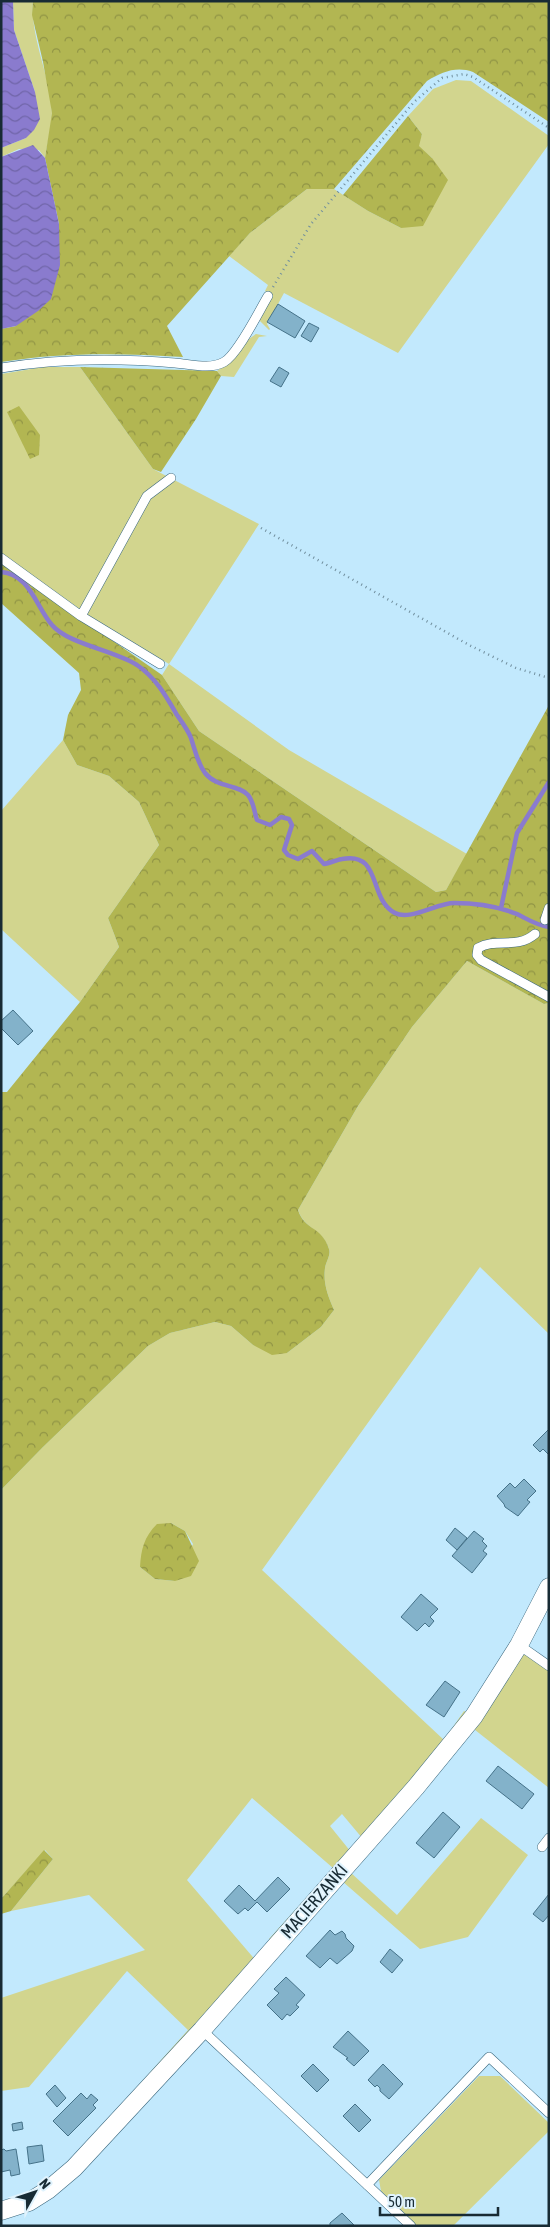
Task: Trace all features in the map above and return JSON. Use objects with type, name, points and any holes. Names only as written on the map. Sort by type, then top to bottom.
[{"type":"street","name":"MACIERZANKI","points":[[1,2211],[29,2202],[48,2190],[80,2161],[202,2030],[440,1760],[474,1716],[519,1644],[549,1587]]},
{"type":"lane","points":[[1,368],[42,361],[82,360],[138,360],[214,366],[231,357],[268,296]]},
{"type":"lane","points":[[81,616],[147,496],[171,478]]},
{"type":"lane","points":[[1,558],[81,616],[160,664]]},
{"type":"lane","points":[[545,920],[549,908]]},
{"type":"lane","points":[[535,934],[529,940],[518,944],[485,944],[478,948],[477,955],[481,960],[549,997]]},
{"type":"lane","points":[[519,1644],[549,1666]]},
{"type":"lane","points":[[542,1848],[549,1838]]},
{"type":"lane","points":[[202,2030],[411,2226]]},
{"type":"lane","points":[[367,2184],[489,2057],[549,2113]]},
{"type":"path","points":[[268,296],[311,224],[414,102],[442,78],[464,74],[473,77],[549,128]]},
{"type":"path","points":[[261,528],[516,668],[549,678]]},
{"type":"green space","points":[[13,1],[33,1],[34,28],[48,84],[52,112],[45,158],[39,150],[19,149],[1,157],[1,148],[26,138],[35,92],[14,30]]},
{"type":"green space","points":[[33,1],[549,1],[549,122],[473,72],[455,70],[438,75],[427,81],[334,189],[307,189],[250,233],[167,326],[183,357],[92,354],[47,356],[1,362],[1,329],[16,326],[59,224],[45,158],[52,113],[32,15]]},
{"type":"green space","points":[[456,80],[471,81],[549,136],[549,144],[398,353],[284,293],[267,324],[269,330],[259,320],[271,295],[265,291],[268,285],[229,256],[250,233],[307,189],[334,189],[368,211],[401,228],[432,158],[418,146],[422,134],[408,116],[433,89]]},
{"type":"green space","points":[[408,116],[422,134],[419,146],[432,158],[448,180],[423,226],[401,228],[368,211],[343,195]]},
{"type":"green space","points":[[256,334],[267,336],[259,337],[234,377],[221,376],[217,371]]},
{"type":"green space","points":[[43,367],[80,367],[153,469],[259,524],[169,664],[88,615],[1,553],[1,374]]},
{"type":"green space","points":[[80,367],[217,371],[221,376],[196,419],[161,472],[153,469]]},
{"type":"green space","points":[[19,406],[40,435],[39,455],[30,459],[7,412]]},
{"type":"green space","points":[[1,563],[162,675],[199,731],[436,892],[446,890],[549,705],[549,1003],[544,1004],[467,961],[412,1027],[358,1106],[298,1210],[305,1222],[322,1236],[329,1249],[325,1268],[325,1285],[334,1310],[321,1327],[287,1353],[272,1355],[253,1345],[231,1326],[215,1322],[170,1333],[148,1346],[1,1490],[1,1092],[7,1092],[80,1002],[119,947],[108,918],[159,845],[139,802],[109,776],[77,765],[63,740],[68,715],[81,690],[79,673],[1,603]]},
{"type":"green space","points":[[169,664],[289,750],[467,854],[446,890],[436,892],[199,731],[162,675]]},
{"type":"green space","points":[[63,740],[77,765],[109,776],[139,802],[159,845],[108,918],[119,947],[80,1002],[1,929],[1,811]]},
{"type":"green space","points":[[467,961],[544,1004],[549,1003],[549,1334],[480,1267],[262,1570],[444,1740],[464,1711],[470,1714],[363,1839],[342,1814],[330,1826],[351,1852],[271,1942],[269,1939],[333,1868],[252,1798],[187,1880],[257,1962],[118,2108],[188,2030],[127,1971],[29,2087],[1,2091],[1,1998],[145,1950],[89,1895],[11,1911],[53,1859],[45,1850],[1,1899],[1,1490],[148,1346],[170,1333],[215,1322],[231,1326],[253,1345],[287,1353],[321,1327],[334,1310],[325,1285],[325,1268],[329,1249],[322,1237],[301,1217],[298,1210],[358,1106],[412,1027]],"holes":[[[171,1523],[185,1531],[193,1544],[175,1581],[155,1579],[140,1567]]]},
{"type":"green space","points":[[171,1523],[185,1531],[199,1561],[191,1576],[175,1581],[155,1579],[140,1567],[142,1549],[149,1534],[157,1524]]},
{"type":"green space","points":[[523,1655],[529,1655],[549,1669],[549,1788],[470,1726]]},
{"type":"green space","points":[[481,1818],[528,1855],[468,1937],[420,1949],[342,1881],[350,1872],[397,1915]]},
{"type":"green space","points":[[44,1850],[53,1859],[11,1911],[1,1914],[1,1899]]},
{"type":"green space","points":[[479,2076],[500,2076],[549,2123],[549,2131],[453,2226],[417,2226],[381,2191],[379,2180]]},
{"type":"water","points":[[1,1],[13,1],[14,30],[35,92],[40,119],[34,130],[26,138],[1,148]]},
{"type":"water","points":[[33,145],[45,158],[59,224],[60,265],[51,299],[38,311],[16,326],[1,329],[1,157]]},
{"type":"building","points":[[278,304],[305,321],[295,338],[267,322]]},
{"type":"building","points":[[309,323],[319,328],[311,342],[301,336]]},
{"type":"building","points":[[279,367],[289,373],[281,387],[270,381]]},
{"type":"building","points":[[13,1010],[33,1031],[18,1045],[1,1028],[1,1021]]},
{"type":"building","points":[[549,1429],[549,1455],[543,1449],[540,1452],[533,1445]]},
{"type":"building","points":[[524,1479],[536,1491],[527,1500],[530,1502],[518,1516],[505,1507],[497,1496],[510,1483],[515,1488]]},
{"type":"building","points":[[455,1528],[467,1538],[457,1550],[446,1540]]},
{"type":"building","points":[[474,1531],[484,1539],[482,1541],[487,1546],[483,1551],[487,1554],[472,1573],[452,1556]]},
{"type":"building","points":[[421,1594],[438,1609],[430,1617],[434,1621],[429,1627],[425,1623],[417,1631],[401,1617]]},
{"type":"building","points":[[445,1681],[460,1692],[444,1717],[426,1705]]},
{"type":"building","points":[[498,1766],[534,1794],[522,1809],[486,1781]]},
{"type":"building","points":[[443,1812],[460,1827],[434,1858],[416,1843]]},
{"type":"building","points":[[278,1877],[290,1889],[267,1912],[257,1902],[248,1911],[245,1908],[238,1914],[224,1901],[239,1885],[255,1901]]},
{"type":"building","points":[[549,1894],[549,1915],[543,1922],[533,1914]]},
{"type":"building","points":[[330,1930],[335,1935],[342,1931],[354,1946],[352,1951],[337,1964],[330,1958],[320,1968],[306,1956]]},
{"type":"building","points":[[390,1949],[403,1960],[392,1973],[380,1962]]},
{"type":"building","points":[[286,1977],[305,1995],[296,2005],[299,2007],[290,2016],[287,2014],[282,2020],[267,2005],[279,1993],[274,1989]]},
{"type":"building","points":[[348,2031],[369,2051],[354,2066],[346,2059],[348,2058],[333,2047]]},
{"type":"building","points":[[313,2064],[329,2080],[317,2092],[301,2076]]},
{"type":"building","points":[[383,2064],[403,2084],[389,2099],[380,2091],[377,2085],[375,2087],[368,2080]]},
{"type":"building","points":[[55,2085],[66,2098],[57,2107],[46,2094]]},
{"type":"building","points":[[81,2093],[87,2099],[91,2094],[98,2100],[93,2105],[96,2108],[68,2136],[53,2121]]},
{"type":"building","points":[[355,2104],[371,2120],[359,2132],[343,2116]]},
{"type":"building","points":[[22,2122],[23,2129],[13,2131],[12,2124]]},
{"type":"building","points":[[42,2145],[44,2161],[29,2164],[27,2147]]},
{"type":"building","points":[[4,2149],[6,2151],[16,2149],[20,2174],[11,2176],[10,2170],[1,2172],[1,2150]]},
{"type":"building","points":[[342,2213],[354,2225],[330,2226],[330,2223]]},
{"type":"waterway","points":[[1,572],[11,574],[26,585],[46,618],[59,632],[116,655],[144,670],[165,694],[187,729],[198,760],[205,773],[215,781],[239,789],[248,795],[253,804],[257,820],[270,825],[281,817],[289,819],[292,825],[284,850],[288,855],[298,859],[312,851],[324,864],[355,858],[363,862],[369,869],[381,898],[395,913],[401,915],[408,915],[447,904],[470,904],[502,909],[549,927]]},
{"type":"waterway","points":[[501,908],[517,833],[549,782]]}]
